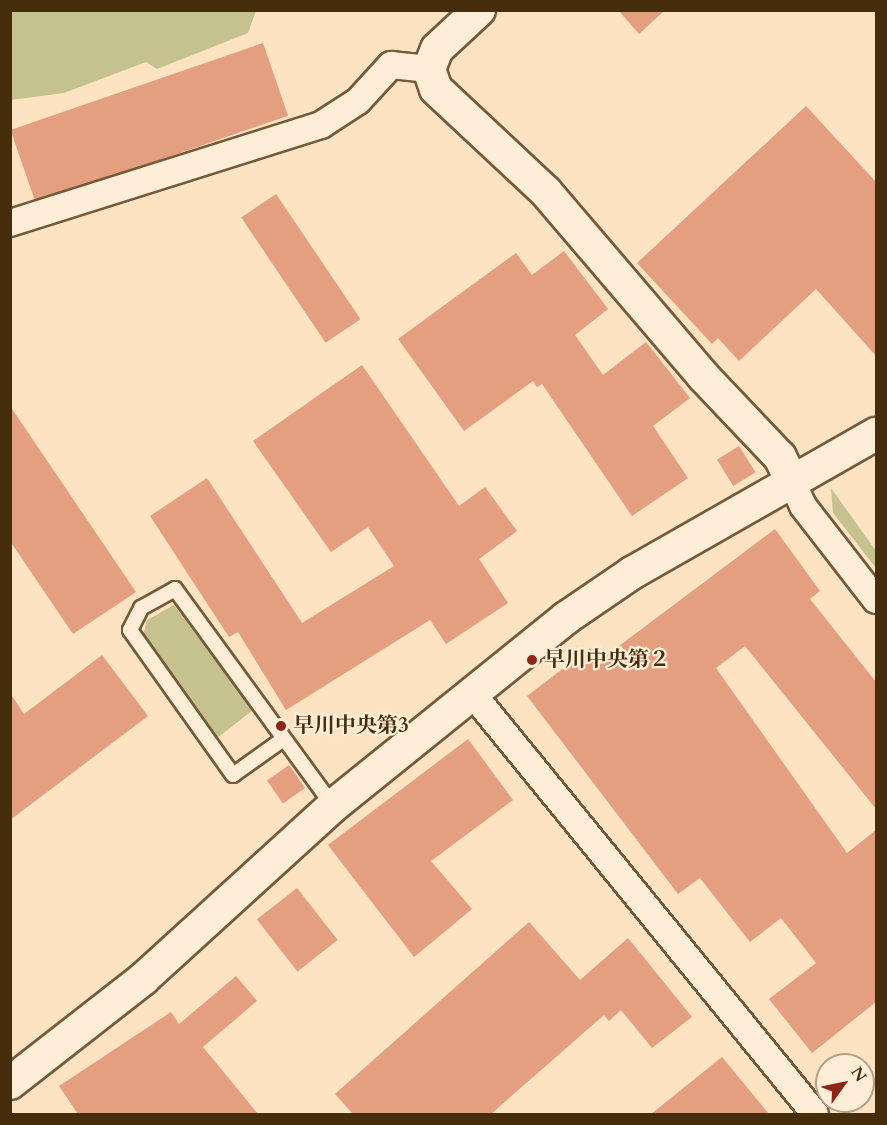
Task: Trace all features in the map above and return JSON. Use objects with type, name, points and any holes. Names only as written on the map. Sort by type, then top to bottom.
[{"type":"street","points":[[479,10],[436,49],[429,69],[436,88],[546,192],[703,376],[780,457],[803,506],[876,600]]},
{"type":"street","points":[[10,223],[321,125],[358,101],[391,65],[429,69]]},
{"type":"street","points":[[10,1083],[143,979],[333,806],[471,692],[632,573],[791,480],[876,434]]},
{"type":"street","points":[[471,692],[815,1114]]},
{"type":"lane","points":[[282,740],[233,775],[130,630],[141,608],[176,589],[282,740],[333,806]]},
{"type":"shaded area","points":[[10,11],[256,11],[248,33],[157,69],[146,62],[64,93],[11,100]]},
{"type":"shaded area","points":[[831,488],[876,551],[876,568],[833,513]]},
{"type":"shaded area","points":[[174,605],[253,710],[216,739],[143,636],[147,620]]},
{"type":"building","points":[[618,10],[665,10],[639,34]]},
{"type":"building","points":[[263,43],[288,116],[36,203],[11,130]]},
{"type":"building","points":[[806,106],[876,182],[876,356],[816,289],[739,361],[718,338],[712,344],[637,263]]},
{"type":"building","points":[[276,194],[360,319],[326,343],[241,217]]},
{"type":"building","points":[[564,251],[608,309],[575,335],[603,375],[646,342],[690,398],[653,426],[688,478],[632,516],[542,384],[537,387],[533,381],[464,431],[398,339],[516,253],[532,275]]},
{"type":"building","points":[[362,365],[459,506],[485,487],[517,531],[479,559],[508,603],[446,644],[430,620],[286,710],[238,632],[229,637],[150,516],[207,478],[302,623],[394,566],[368,527],[331,552],[253,441]]},
{"type":"building","points":[[10,406],[136,592],[73,634],[10,541]]},
{"type":"building","points":[[739,446],[755,472],[733,486],[717,460]]},
{"type":"building","points":[[775,529],[820,591],[810,599],[876,682],[876,809],[745,646],[716,668],[847,853],[876,830],[876,1002],[812,1053],[769,999],[816,963],[781,918],[750,942],[700,878],[678,894],[527,696],[590,648],[599,661]]},
{"type":"building","points":[[102,655],[148,716],[10,820],[10,693],[24,714]]},
{"type":"building","points":[[468,739],[513,800],[431,861],[472,909],[414,957],[328,845]]},
{"type":"building","points":[[289,765],[305,788],[283,803],[267,780]]},
{"type":"building","points":[[297,888],[338,940],[297,971],[257,919]]},
{"type":"building","points":[[529,922],[580,980],[628,938],[692,1017],[652,1048],[621,1010],[609,1021],[604,1015],[491,1114],[353,1114],[335,1094]]},
{"type":"building","points":[[236,976],[257,1001],[203,1047],[258,1114],[78,1114],[59,1086],[171,1012],[179,1024]]},
{"type":"building","points":[[722,1057],[769,1114],[651,1114]]},
{"type":"place","name":"早川中央第２","points":[[532,660]]},
{"type":"place","name":"早川中央第3","points":[[281,726]]}]
